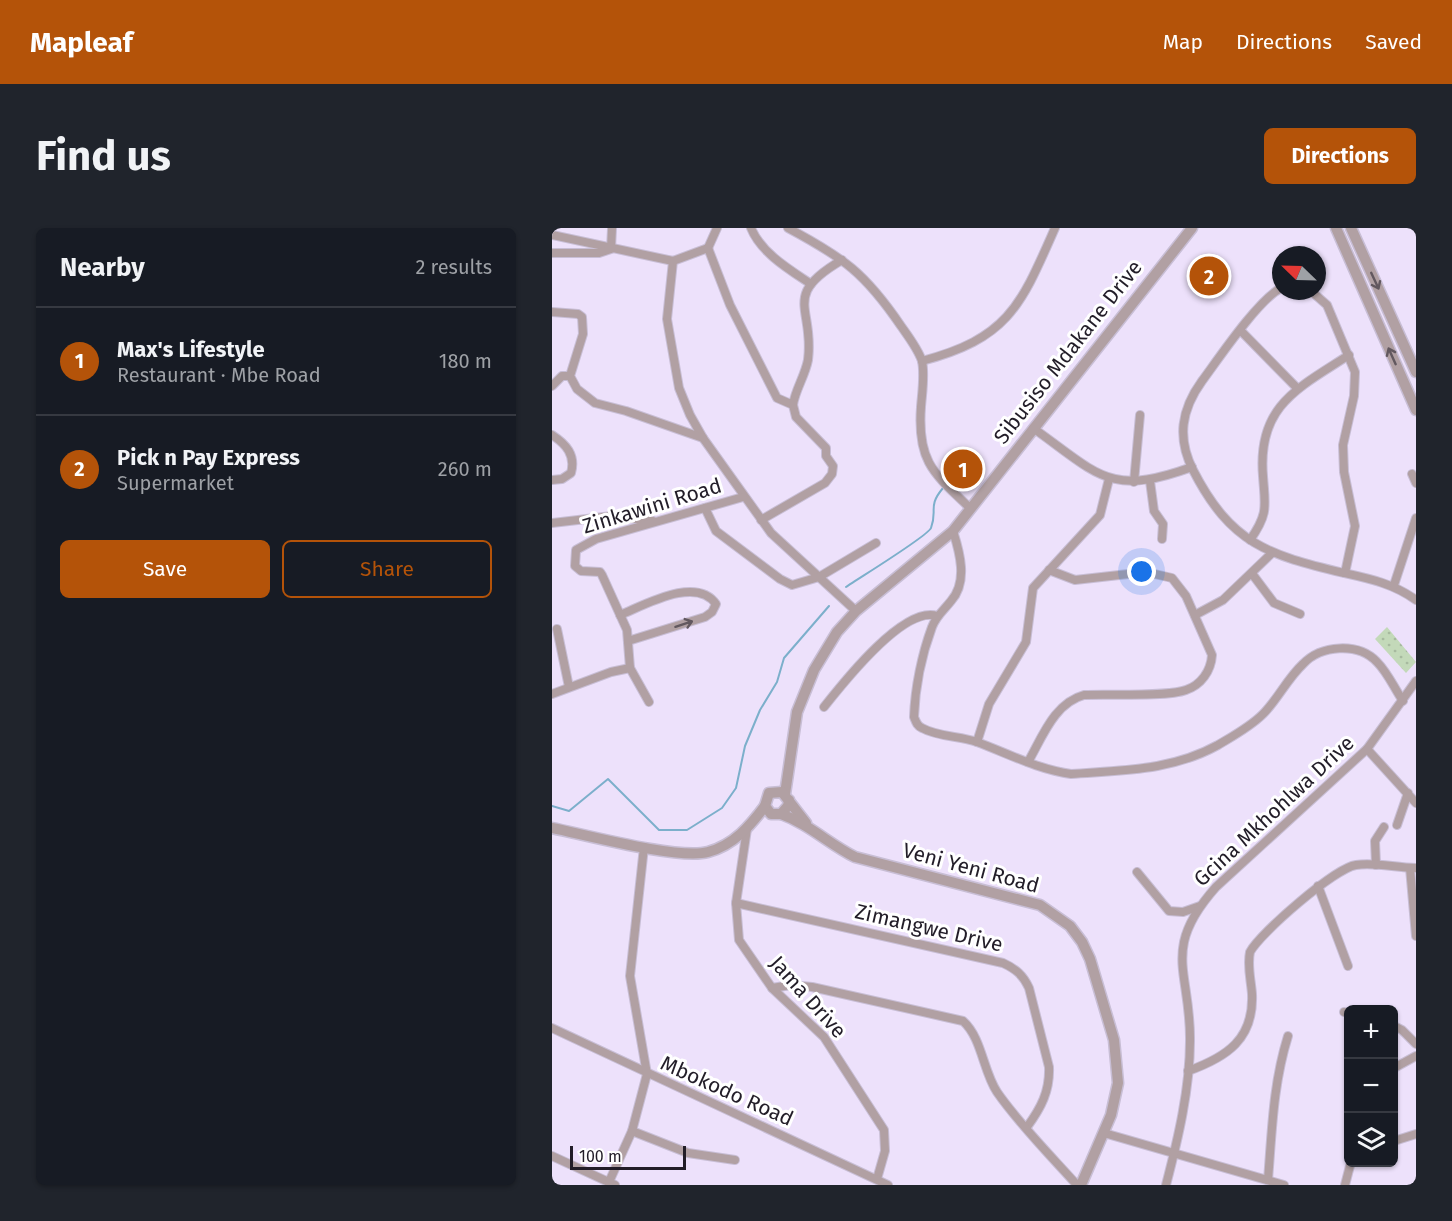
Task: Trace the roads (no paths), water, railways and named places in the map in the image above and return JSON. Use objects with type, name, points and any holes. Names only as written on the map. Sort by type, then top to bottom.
[{"type":"street","points":[[611,249],[612,228]]},
{"type":"street","points":[[717,228],[708,248],[730,305],[777,398],[792,405]]},
{"type":"street","points":[[751,228],[758,241],[780,262],[811,284]]},
{"type":"street","points":[[788,228],[842,260],[872,286],[912,344],[922,361],[920,424],[924,453],[939,477],[970,508]]},
{"type":"street","points":[[922,361],[966,348],[1012,312],[1024,297],[1055,228]]},
{"type":"street","name":"Sibusiso Mdakane Drive","points":[[783,794],[797,712],[814,670],[837,632],[856,611],[953,531],[1192,228]]},
{"type":"street","points":[[1336,228],[1416,410]]},
{"type":"street","points":[[1351,228],[1416,372]]},
{"type":"street","points":[[552,235],[673,261],[708,248]]},
{"type":"street","points":[[552,253],[599,253],[611,249]]},
{"type":"street","points":[[761,520],[825,483],[833,470],[832,463],[826,456],[826,448],[796,417],[792,405],[807,362],[804,303],[811,284],[819,273],[842,260]]},
{"type":"street","points":[[673,261],[667,319],[672,357],[684,404],[703,438],[761,520],[856,611]]},
{"type":"street","points":[[1272,293],[1197,388],[1184,411],[1183,442],[1192,467],[1211,502],[1250,540],[1272,553],[1394,585],[1416,600]]},
{"type":"street","points":[[1321,300],[1327,305],[1349,355],[1356,382],[1345,431],[1342,461],[1355,526],[1346,573]]},
{"type":"street","points":[[552,312],[578,314],[582,317],[583,333],[570,376],[577,389],[595,403],[626,411],[703,438]]},
{"type":"street","points":[[1241,331],[1297,388]]},
{"type":"street","points":[[1250,540],[1266,510],[1263,439],[1277,408],[1297,388],[1349,355]]},
{"type":"street","points":[[552,386],[562,376],[570,376]]},
{"type":"street","points":[[1134,482],[1140,415]]},
{"type":"street","points":[[1033,428],[1109,479],[1150,481],[1192,467]]},
{"type":"street","points":[[552,435],[570,452],[573,468],[572,473],[562,479],[552,480]]},
{"type":"street","points":[[1412,474],[1416,483]]},
{"type":"street","points":[[977,742],[989,704],[1026,642],[1033,588],[1100,515],[1109,479]]},
{"type":"street","points":[[1150,481],[1154,511],[1163,524],[1162,539]]},
{"type":"street","name":"Zinkawini Road","points":[[649,702],[630,668],[628,641],[620,615],[602,575],[600,572],[581,571],[575,566],[574,555],[585,543],[743,497]]},
{"type":"street","points":[[705,508],[716,531],[783,581],[794,585],[819,576],[876,543]]},
{"type":"street","points":[[552,523],[612,516],[655,521]]},
{"type":"street","points":[[1394,585],[1416,518]]},
{"type":"street","points":[[953,531],[958,549],[961,584],[952,600],[937,616],[926,645],[914,717],[917,724],[925,730],[977,742],[1028,762],[1071,774],[1178,763],[1218,745],[1250,725],[1264,713],[1303,663],[1323,651],[1346,649],[1369,656],[1383,669],[1402,701]]},
{"type":"street","points":[[1195,615],[1224,600],[1272,553]]},
{"type":"street","points":[[1028,762],[1056,714],[1079,696],[1187,690],[1198,683],[1209,669],[1212,655],[1180,586],[1172,578],[1158,573],[1133,572],[1075,580],[1049,570]]},
{"type":"street","points":[[1252,575],[1274,603],[1300,614]]},
{"type":"street","points":[[620,615],[679,592],[695,592],[712,599],[716,604],[712,612],[705,617],[628,641]]},
{"type":"street","points":[[824,707],[876,646],[915,619],[928,614],[937,616]]},
{"type":"street","points":[[557,629],[569,687]]},
{"type":"street","points":[[552,694],[630,668]]},
{"type":"street","name":"Gcina Mkhohlwa Drive","points":[[1166,1185],[1174,1154],[1188,1071],[1189,1017],[1181,961],[1189,925],[1200,906],[1216,887],[1367,749],[1416,681]]},
{"type":"street","points":[[1367,749],[1416,803]]},
{"type":"street","points":[[1397,825],[1408,793]]},
{"type":"street","points":[[552,828],[644,847],[706,853],[732,841],[750,825],[772,811],[788,807],[783,794],[767,796],[772,811]]},
{"type":"street","name":"Veni Yeni Road","points":[[783,794],[808,826],[834,846],[855,857],[1021,898],[1040,905],[1070,926],[1090,959],[1114,1040],[1118,1064],[1115,1101],[1104,1132],[1079,1185]]},
{"type":"street","name":"Veni Yeni Road","points":[[772,811],[808,826]]},
{"type":"street","name":"Jama Drive","points":[[750,825],[736,903],[739,940],[772,988],[824,1036],[884,1131],[885,1151],[877,1179]]},
{"type":"street","points":[[1376,865],[1375,841],[1384,827]]},
{"type":"street","points":[[552,1156],[612,1184],[632,1131],[647,1074],[630,976],[644,847]]},
{"type":"street","points":[[1188,1071],[1215,1060],[1242,1037],[1251,1017],[1250,952],[1263,935],[1318,886],[1346,868],[1376,865],[1413,868],[1416,936]]},
{"type":"street","points":[[1137,872],[1169,911],[1183,912],[1200,906]]},
{"type":"street","points":[[1318,886],[1348,966]]},
{"type":"street","name":"Zimangwe Drive","points":[[736,903],[1004,963],[1014,969],[1025,979],[1029,988],[1049,1073],[1046,1097],[1027,1127]]},
{"type":"street","points":[[772,988],[812,987],[963,1021],[972,1034],[988,1076],[998,1094],[1079,1185]]},
{"type":"street","name":"Mbokodo Road","points":[[552,1028],[888,1185]]},
{"type":"street","points":[[1398,1028],[1416,1044]]},
{"type":"street","points":[[1268,1180],[1274,1092],[1278,1067],[1288,1036]]},
{"type":"street","points":[[1398,1066],[1416,1056]]},
{"type":"street","points":[[632,1131],[688,1153],[735,1160]]},
{"type":"street","points":[[1104,1132],[1284,1185]]},
{"type":"street","points":[[1398,1140],[1416,1134]]},
{"type":"street","points":[[1345,1185],[1350,1167]]},
{"type":"waterway","points":[[846,587],[906,548],[931,528],[935,500],[943,488]]},
{"type":"waterway","points":[[552,806],[569,811],[608,779],[659,830],[687,830],[722,808],[736,788],[745,746],[760,710],[777,682],[784,658],[829,606]]},
{"type":"place","name":"Pick n Pay Express","points":[[1209,276]]},
{"type":"place","name":"Max's Lifestyle","points":[[963,469]]}]
